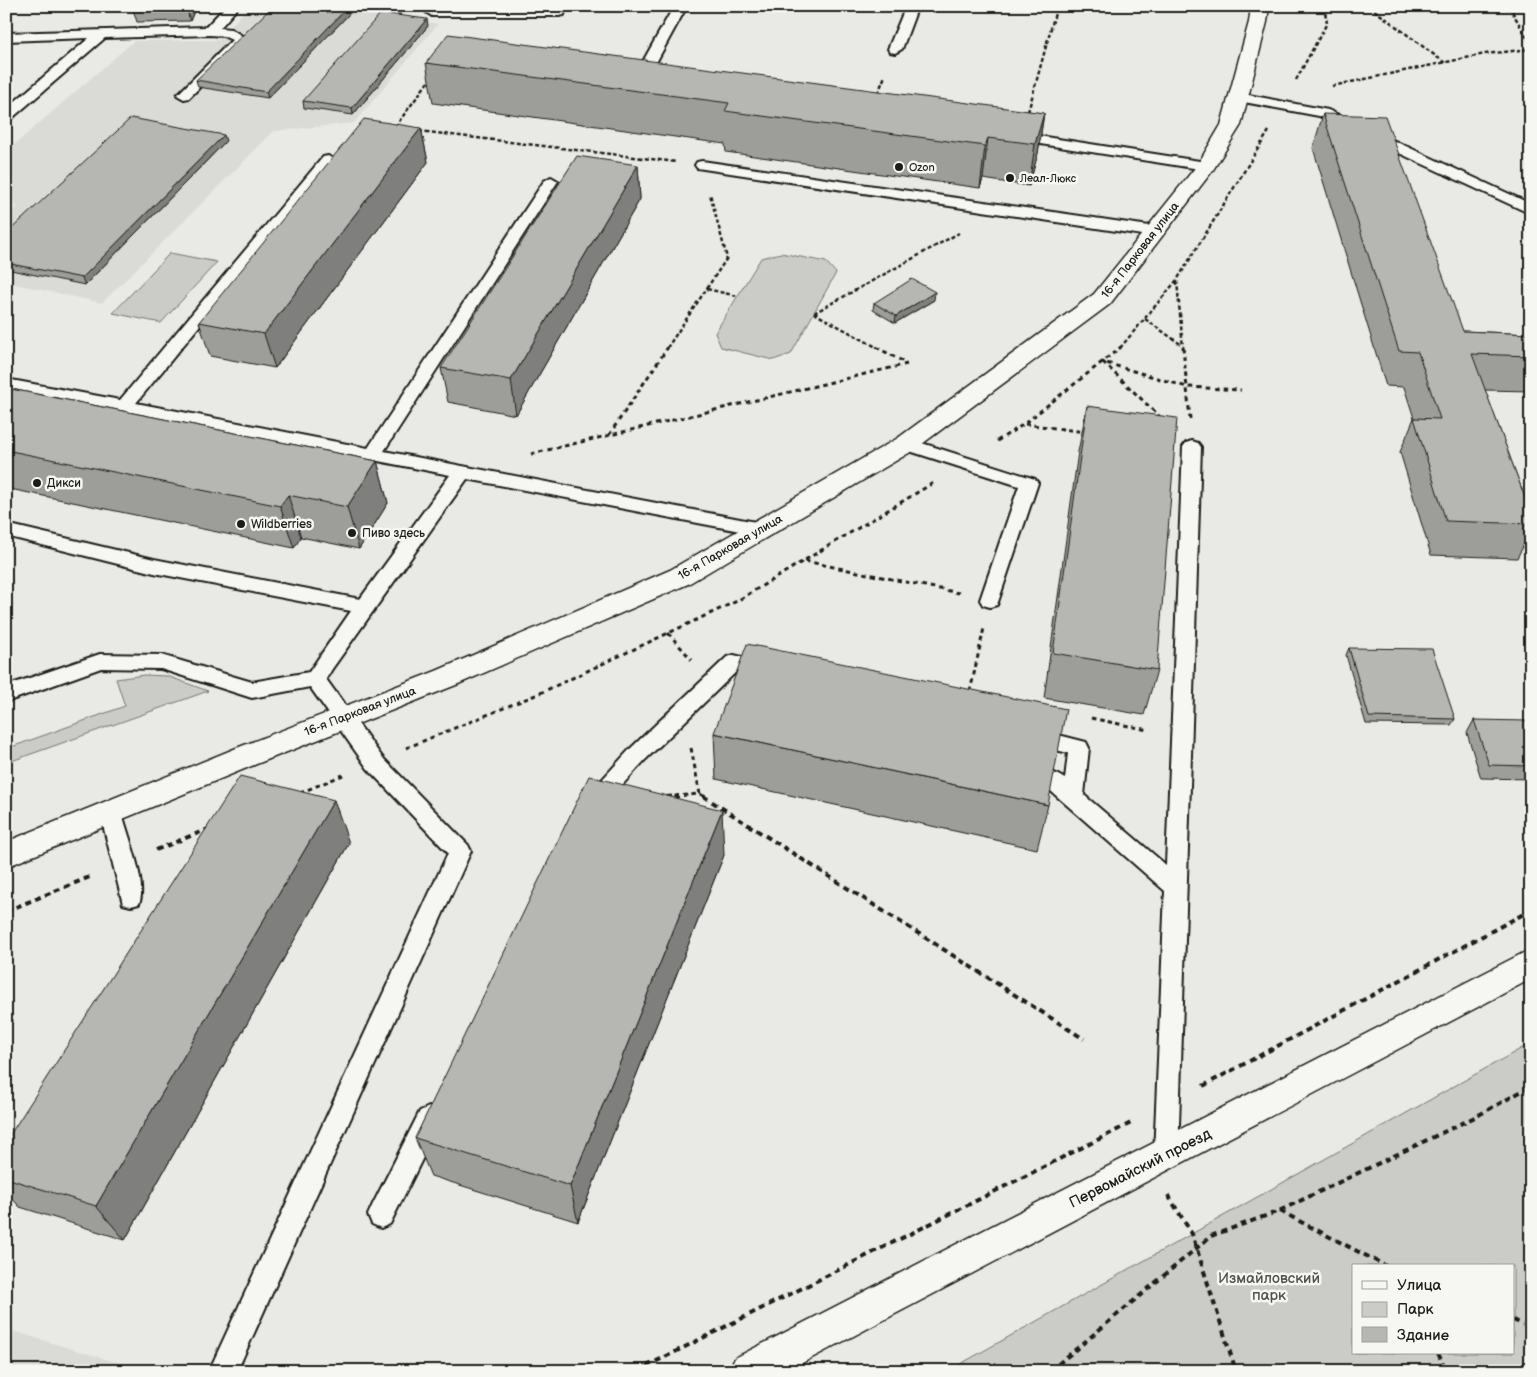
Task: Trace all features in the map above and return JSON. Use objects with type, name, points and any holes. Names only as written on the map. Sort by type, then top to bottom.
[{"type":"main road","name":"16-я Парковая улица","points":[[6,855],[344,717],[446,678],[679,577],[906,444],[1102,300],[1206,166],[1231,125],[1258,22],[1260,6]]},
{"type":"main road","name":"Первомайский проезд","points":[[748,1371],[1058,1209],[1157,1160],[1531,963]]},
{"type":"lane","points":[[210,31],[233,6]]},
{"type":"lane","points":[[434,6],[432,12],[559,12],[560,6]]},
{"type":"lane","points":[[658,84],[634,80],[682,6]]},
{"type":"lane","points":[[895,49],[912,6]]},
{"type":"lane","points":[[6,37],[210,31],[226,32],[240,38],[184,95]]},
{"type":"lane","points":[[6,116],[101,34]]},
{"type":"lane","points":[[1238,97],[1286,100],[1323,113],[1531,210]]},
{"type":"lane","points":[[1002,135],[1206,166]]},
{"type":"lane","points":[[124,406],[328,160]]},
{"type":"lane","points":[[702,165],[1156,232]]},
{"type":"lane","points":[[373,454],[551,181]]},
{"type":"lane","points":[[6,384],[761,529]]},
{"type":"lane","points":[[906,444],[1029,483],[990,600]]},
{"type":"lane","points":[[1157,1160],[1168,1105],[1183,737],[1192,447]]},
{"type":"lane","points":[[6,694],[100,661],[160,662],[252,690],[315,678],[463,471]]},
{"type":"lane","points":[[6,530],[154,566],[364,607]]},
{"type":"lane","points":[[579,818],[638,754],[734,662],[782,674]]},
{"type":"lane","points":[[223,1371],[460,851],[375,763],[315,678]]},
{"type":"lane","points":[[1012,731],[1079,748],[1073,798]]},
{"type":"lane","points":[[1051,779],[1177,888]]},
{"type":"lane","points":[[111,812],[125,863],[131,897]]},
{"type":"lane","points":[[380,1215],[438,1101]]},
{"type":"path","points":[[352,6],[410,16]]},
{"type":"path","points":[[1021,138],[1056,6]]},
{"type":"path","points":[[1192,447],[1177,280],[1286,100],[1327,24],[1324,6]]},
{"type":"path","points":[[1369,6],[1445,63]]},
{"type":"path","points":[[1509,6],[1531,45]]},
{"type":"path","points":[[876,99],[895,49]]},
{"type":"path","points":[[1286,100],[1485,54],[1531,49]]},
{"type":"path","points":[[404,129],[394,128],[435,73]]},
{"type":"path","points":[[413,130],[702,165],[727,258],[609,435]]},
{"type":"path","points":[[527,455],[907,364],[814,313],[1002,209]]},
{"type":"path","points":[[707,289],[738,296]]},
{"type":"path","points":[[1145,319],[1183,345]]},
{"type":"path","points":[[1192,447],[1103,362],[1187,387],[1241,390]]},
{"type":"path","points":[[1024,424],[1089,433]]},
{"type":"path","points":[[805,561],[990,600],[969,692],[978,694]]},
{"type":"path","points":[[683,710],[700,794]]},
{"type":"path","points":[[1086,717],[1183,737]]},
{"type":"path","points":[[661,797],[700,794],[1084,1040]]},
{"type":"path","points":[[637,1371],[1168,1105],[1531,910]]},
{"type":"path","points":[[1050,1371],[1211,1236],[1279,1211],[1477,1116],[1531,1086]]},
{"type":"path","points":[[1157,1160],[1192,1234],[1236,1371]]},
{"type":"path","points":[[1279,1211],[1382,1264]]},
{"type":"path","points":[[1514,1320],[1531,1328]]},
{"type":"path","points":[[1438,1354],[1446,1371]]},
{"type":"shaded area","points":[[249,6],[332,6],[438,24],[354,123],[274,131],[102,303],[6,282],[6,216],[18,206],[6,203],[6,152],[134,41],[218,40]]},
{"type":"shaded area","points":[[6,1329],[145,1371],[6,1371]]},
{"type":"green space","points":[[170,253],[217,262],[161,323],[113,313]]},
{"type":"green space","points":[[781,253],[826,262],[836,273],[791,354],[773,360],[721,347],[715,333],[761,258]]},
{"type":"green space","points":[[144,675],[167,676],[208,691],[6,763],[6,749],[125,706],[116,679]]},
{"type":"green space","name":"Измайловский парк","points":[[1531,1043],[1531,1371],[948,1371]]},
{"type":"building","points":[[273,6],[349,6],[266,92],[196,80]]},
{"type":"building","points":[[381,13],[427,19],[352,108],[303,101]]},
{"type":"building","points":[[448,34],[1044,113],[1035,144],[988,138],[985,146],[725,111],[729,103],[426,63]]},
{"type":"building","points":[[1323,114],[1385,116],[1463,331],[1531,334],[1531,356],[1472,354],[1531,514],[1531,524],[1446,521],[1414,418],[1440,419],[1418,352],[1399,351]]},
{"type":"building","points":[[131,118],[224,135],[82,278],[6,263],[6,234]]},
{"type":"building","points":[[364,119],[421,128],[264,334],[199,322]]},
{"type":"building","points":[[577,156],[638,165],[511,380],[441,368]]},
{"type":"building","points":[[912,279],[935,292],[896,316],[874,303]]},
{"type":"building","points":[[6,388],[377,461],[347,507],[288,495],[280,506],[6,450]]},
{"type":"building","points":[[1087,406],[1177,418],[1157,670],[1053,653]]},
{"type":"building","points":[[747,644],[1066,709],[1048,805],[714,733]]},
{"type":"building","points":[[1349,648],[1432,649],[1455,719],[1369,717]]},
{"type":"building","points":[[1474,720],[1528,721],[1531,730],[1531,766],[1489,765]]},
{"type":"building","points":[[240,776],[334,800],[96,1206],[6,1178],[6,1141]]},
{"type":"building","points":[[589,776],[722,810],[570,1186],[415,1138]]},
{"type":"place","name":"Ozon","points":[[899,167]]},
{"type":"place","name":"Леал-Люкс","points":[[1010,178]]},
{"type":"place","name":"Дикси","points":[[37,483]]},
{"type":"place","name":"Wildberries","points":[[241,524]]},
{"type":"place","name":"Пиво здесь","points":[[352,533]]}]
